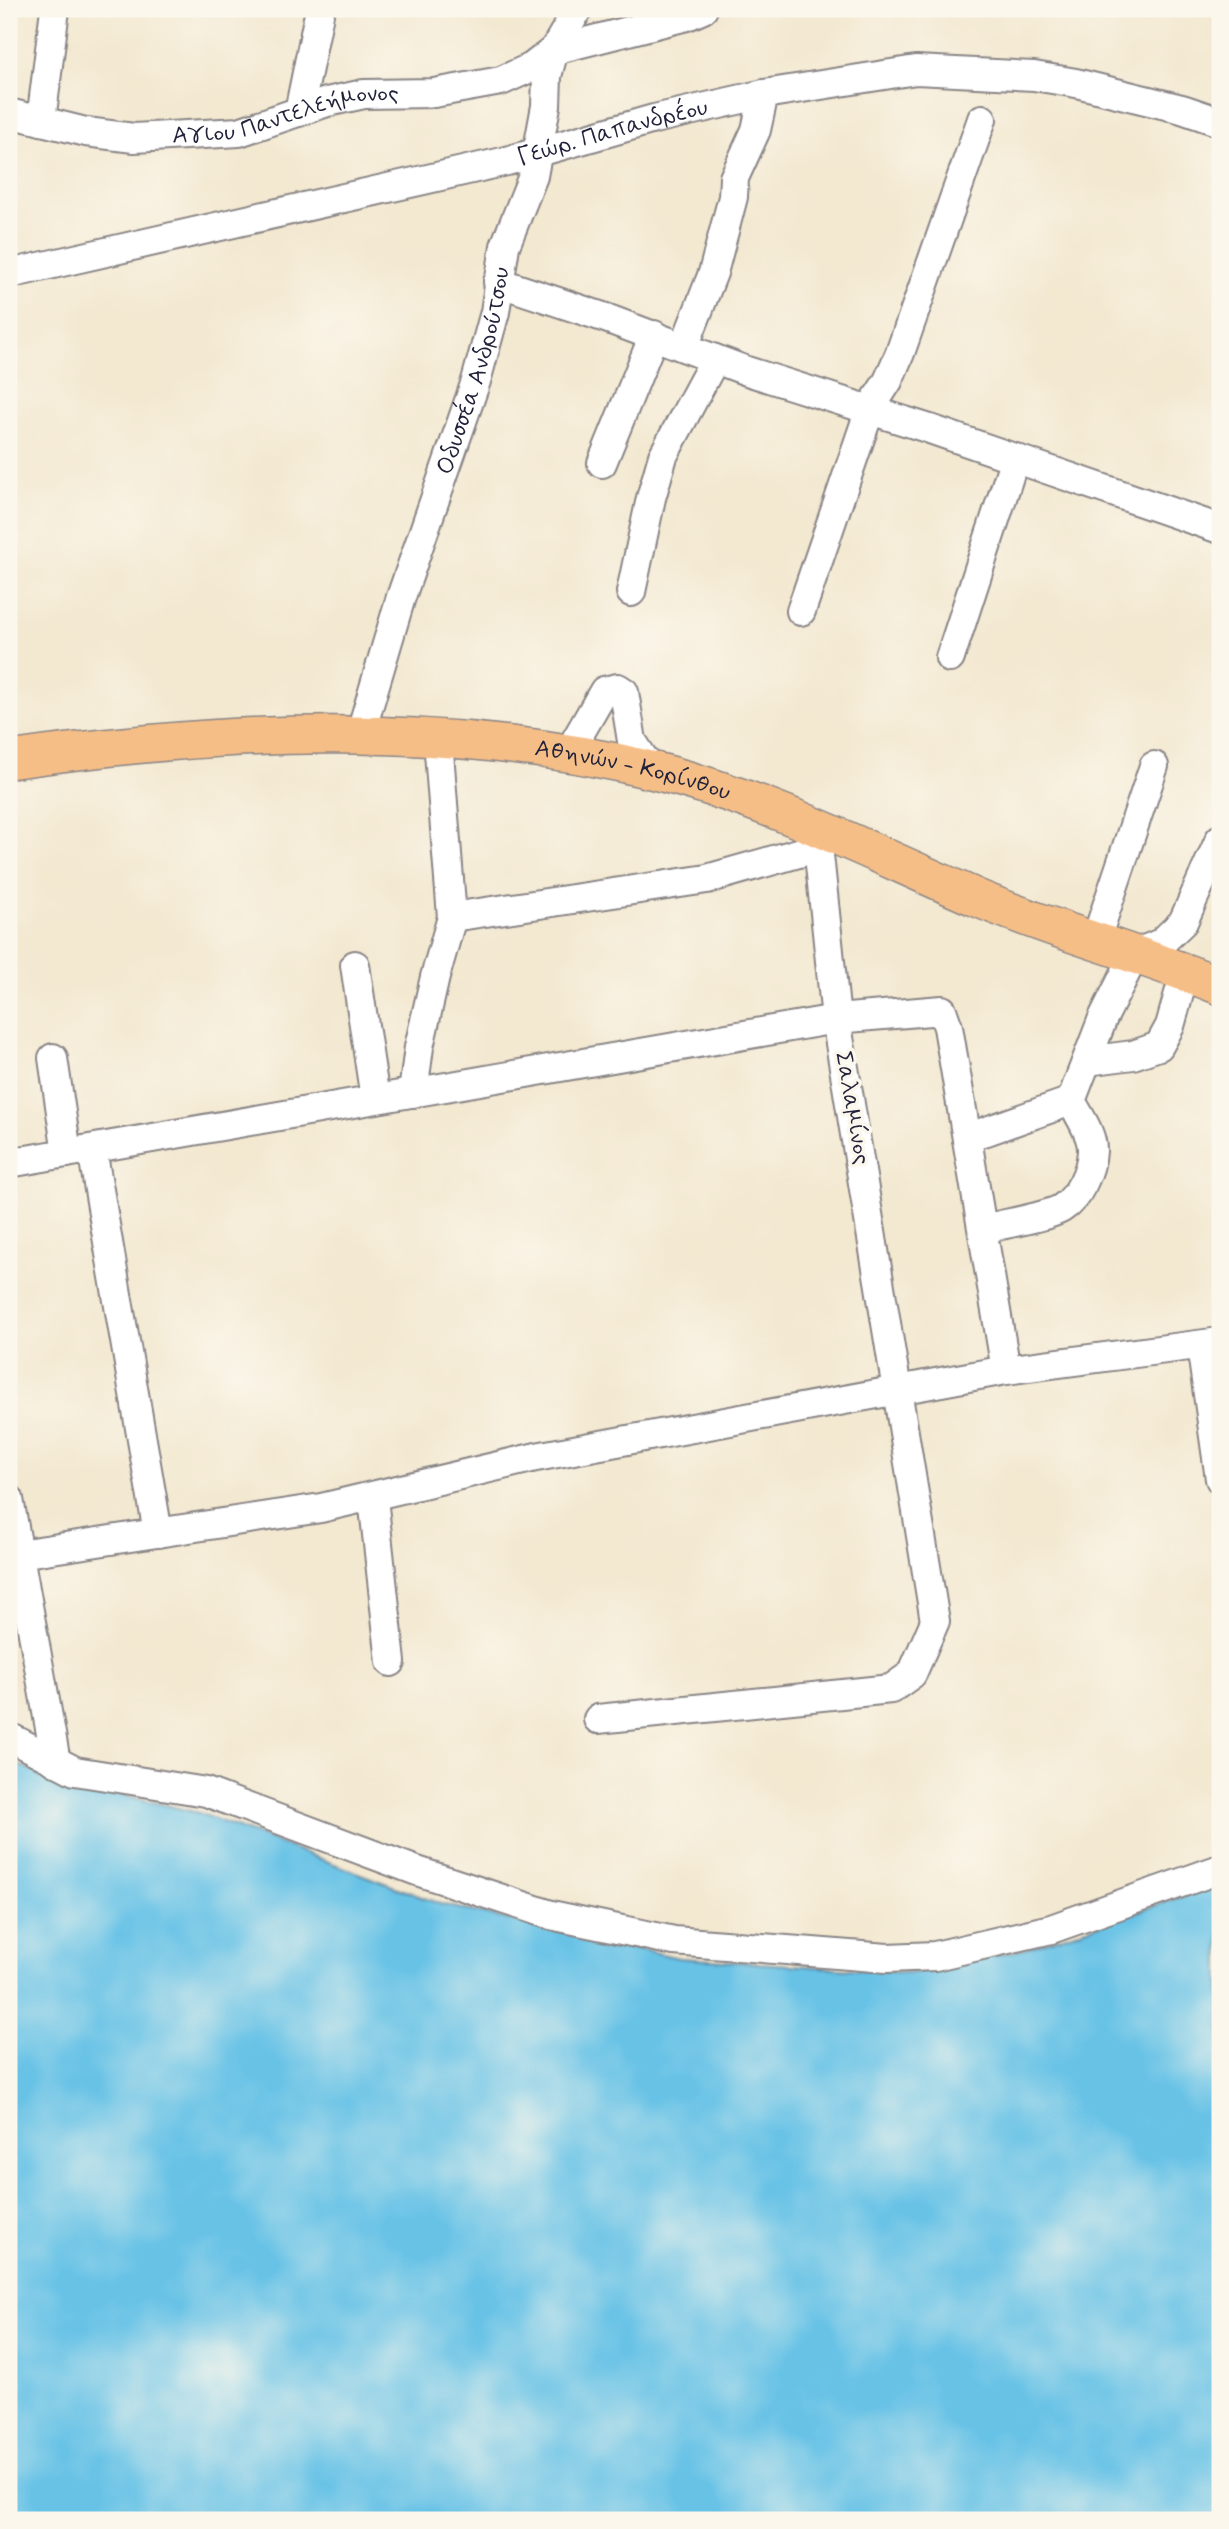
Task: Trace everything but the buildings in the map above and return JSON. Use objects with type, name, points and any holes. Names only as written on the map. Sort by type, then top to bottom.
[{"type":"main road","name":"Αθηνών - Κορίνθου","points":[[9,760],[172,741],[360,735],[438,740],[564,754],[650,770],[764,804],[816,837],[1220,986]]},
{"type":"street","points":[[41,121],[55,9]]},
{"type":"street","points":[[299,112],[320,9]]},
{"type":"street","name":"Οδυσσέα Ανδρούτσου","points":[[360,735],[401,597],[476,381],[495,312],[505,246],[533,176],[546,106],[547,76],[554,50],[578,9]]},
{"type":"street","points":[[554,50],[662,23],[704,9]]},
{"type":"street","name":"Αγιου Παντελεήμονος","points":[[9,113],[86,132],[134,138],[239,132],[364,94],[435,93],[502,81],[532,67],[554,50]]},
{"type":"street","name":"Γεώρ. Παπανδρέου","points":[[9,274],[494,164],[538,150],[764,94],[916,70],[1034,76],[1076,83],[1169,105],[1220,122]]},
{"type":"street","points":[[684,347],[713,273],[733,197],[734,178],[757,130],[763,111],[764,94]]},
{"type":"street","points":[[801,611],[870,409],[888,381],[900,353],[982,119]]},
{"type":"street","points":[[498,282],[654,335],[715,359],[1220,528]]},
{"type":"street","points":[[602,463],[654,335]]},
{"type":"street","points":[[631,592],[650,498],[663,456],[715,359]]},
{"type":"street","points":[[950,658],[1015,458]]},
{"type":"street","points":[[564,754],[573,745],[604,691],[618,688],[624,692],[628,727],[635,750],[650,770]]},
{"type":"street","points":[[413,1093],[432,988],[453,917],[438,740]]},
{"type":"street","points":[[1095,942],[1154,766]]},
{"type":"street","points":[[453,917],[707,879],[816,837]]},
{"type":"street","name":"Σαλαμίνος","points":[[598,1719],[891,1689],[912,1674],[935,1621],[836,1019],[816,837]]},
{"type":"street","points":[[967,1138],[1071,1101],[1103,1018],[1135,954],[1161,943],[1183,922],[1220,839]]},
{"type":"street","points":[[355,965],[375,1099]]},
{"type":"street","points":[[1087,1061],[1133,1055],[1159,1046],[1170,1026],[1185,972]]},
{"type":"street","points":[[9,1163],[836,1019],[942,1010],[948,1027],[984,1229],[1006,1370]]},
{"type":"street","points":[[53,1058],[80,1151],[158,1534]]},
{"type":"street","points":[[984,1229],[1061,1208],[1077,1193],[1086,1177],[1092,1150],[1085,1127],[1071,1101]]},
{"type":"street","points":[[19,1554],[373,1498],[536,1457],[1062,1360],[1211,1344],[1220,1479]]},
{"type":"street","points":[[373,1498],[391,1662]]},
{"type":"street","points":[[10,1516],[56,1762]]},
{"type":"street","points":[[9,1737],[56,1762],[96,1776],[206,1791],[417,1871],[551,1915],[674,1941],[887,1958],[935,1956],[1051,1929],[1220,1869]]},
{"type":"water","points":[[9,1762],[69,1782],[199,1813],[440,1904],[679,1958],[914,1973],[1024,1949],[1220,1884],[1220,2520],[9,2520]]}]
